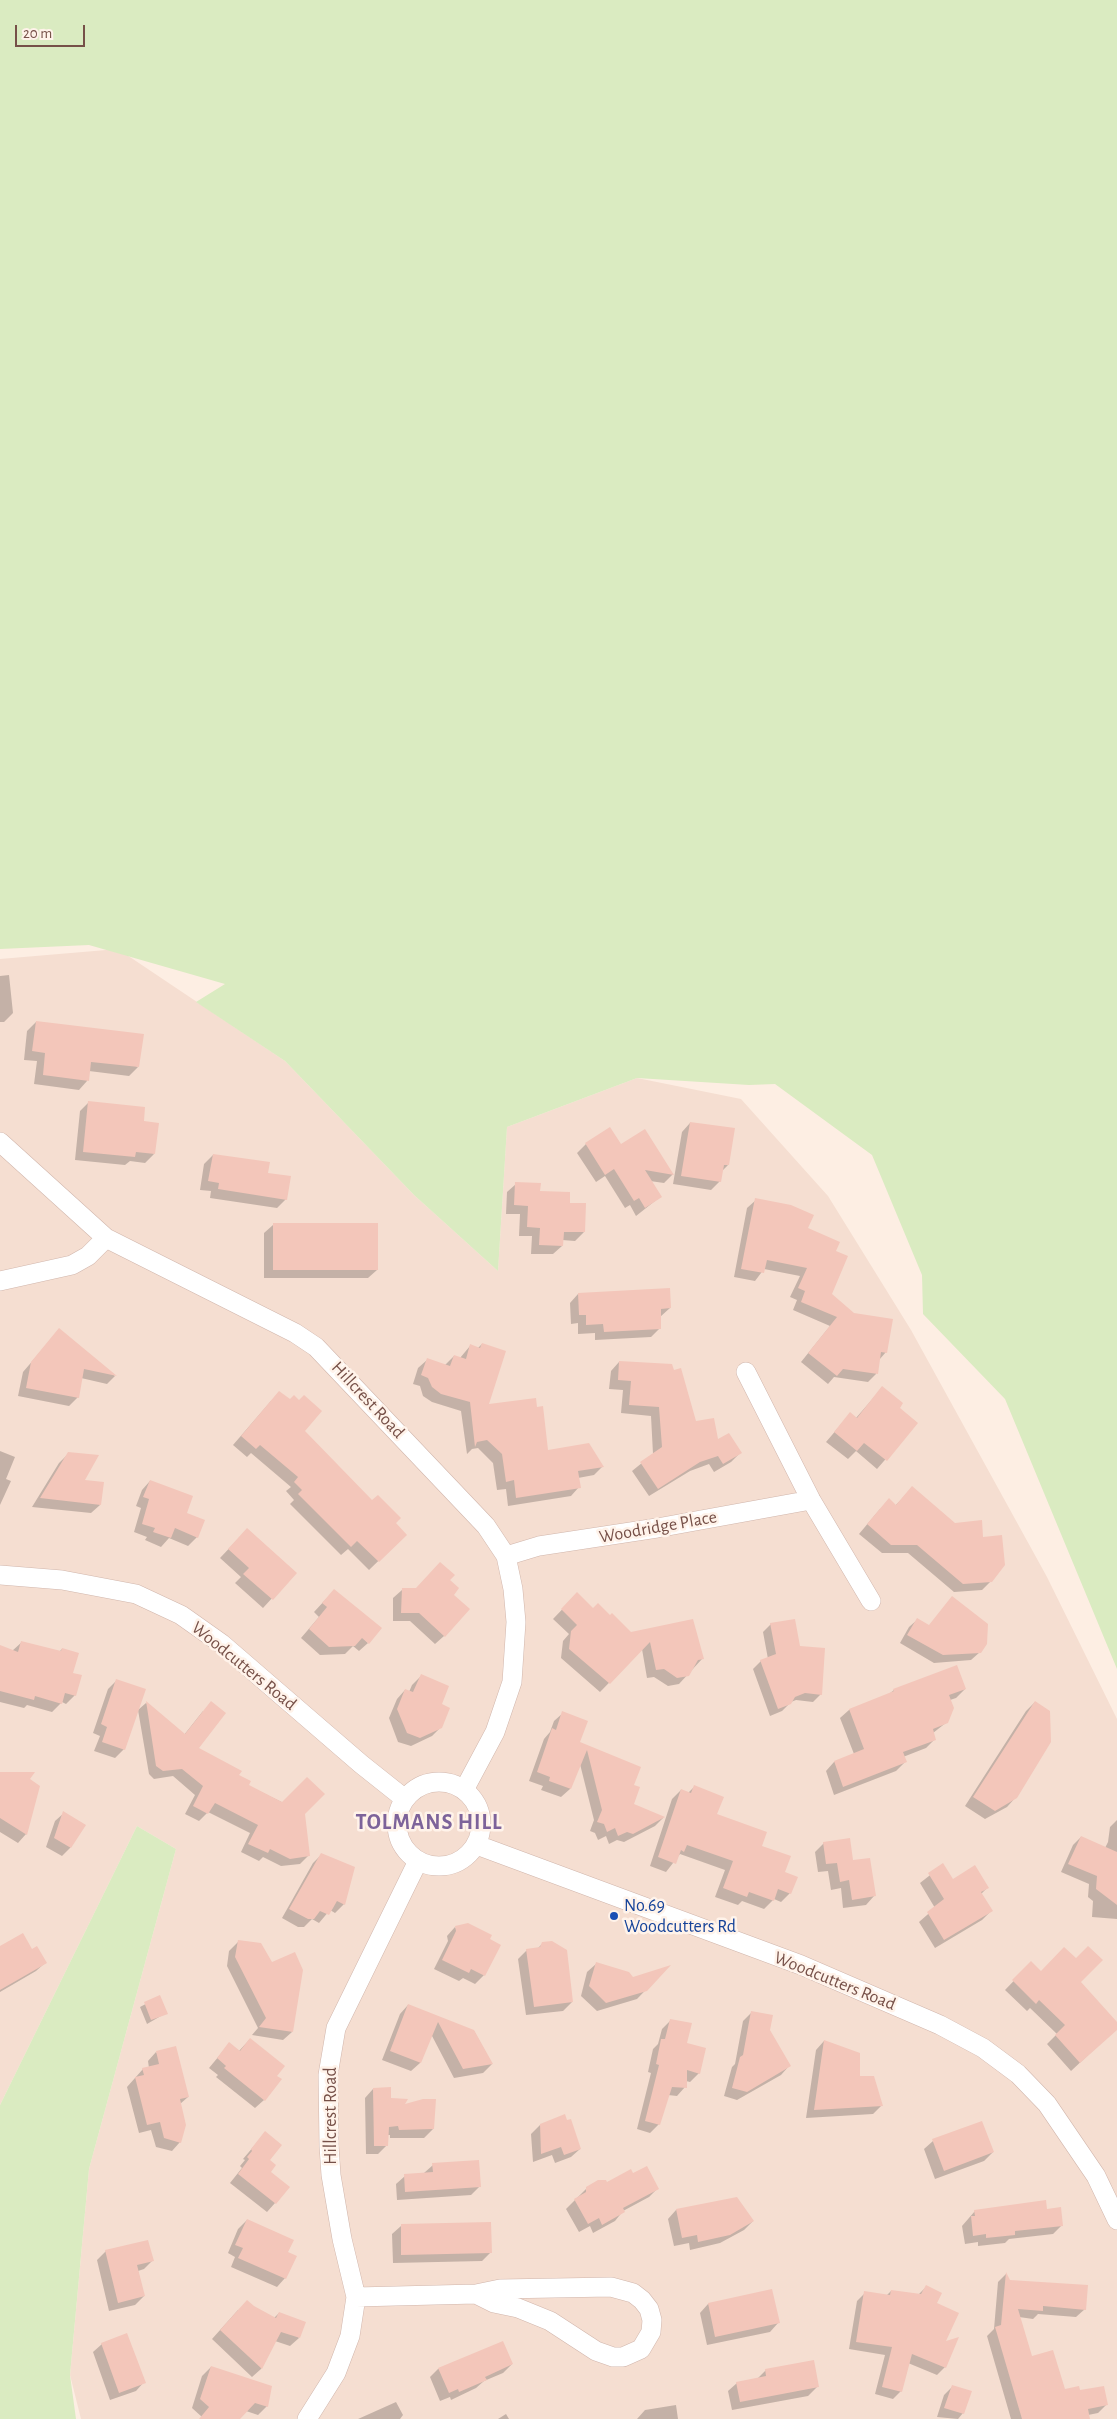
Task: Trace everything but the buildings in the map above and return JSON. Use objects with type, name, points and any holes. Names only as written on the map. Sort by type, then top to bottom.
[{"type":"street","name":"Hillcrest Road","points":[[0,1142],[106,1238],[295,1333],[316,1347],[486,1526],[506,1556],[513,1589],[516,1622],[512,1682],[494,1732],[464,1790]]},
{"type":"street","points":[[0,1281],[72,1265],[88,1256],[106,1238]]},
{"type":"street","points":[[746,1372],[811,1500],[871,1601]]},
{"type":"street","name":"Woodridge Place","points":[[506,1556],[539,1546],[657,1528],[811,1500]]},
{"type":"street","name":"Woodcutters Road","points":[[0,1575],[62,1580],[136,1594],[181,1616],[222,1644],[405,1799]]},
{"type":"street","points":[[446,1783],[464,1790],[479,1810],[481,1822],[477,1845],[467,1856],[456,1863],[443,1867],[430,1866],[418,1861],[407,1852],[398,1833],[398,1812],[405,1799],[414,1790],[426,1784],[446,1783]]},
{"type":"street","name":"Woodcutters Road","points":[[477,1845],[801,1965],[940,2025],[983,2048],[1018,2074],[1047,2104],[1096,2176],[1117,2220]]},
{"type":"street","name":"Hillcrest Road","points":[[307,2419],[336,2373],[350,2336],[356,2297],[331,2175],[327,2128],[328,2075],[336,2028],[418,1861]]},
{"type":"street","points":[[356,2297],[476,2294],[500,2289],[574,2286],[611,2287],[624,2289],[638,2297],[649,2309],[652,2320],[651,2332],[641,2349],[633,2354],[623,2357],[606,2355],[596,2351],[550,2321],[518,2308],[494,2303],[476,2294]]},
{"type":"shaded area","points":[[118,949],[285,1061],[414,1195],[498,1271],[507,1127],[637,1078],[741,1099],[828,1196],[911,1330],[1047,1577],[1117,1719],[1117,2419],[81,2419],[70,2375],[89,2169],[176,1849],[137,1826],[0,2105],[0,959]]},
{"type":"green space","points":[[0,0],[1117,0],[1117,1669],[1005,1399],[923,1314],[922,1275],[872,1155],[775,1084],[749,1085],[637,1078],[507,1127],[498,1271],[414,1195],[285,1061],[196,1002],[225,984],[89,945],[0,949]]},
{"type":"green space","points":[[137,1826],[176,1849],[89,2169],[70,2375],[76,2419],[0,2419],[0,2105]]},
{"type":"place","name":"No.69 Woodcutters Rd","points":[[614,1916]]},
{"type":"district","name":"TOLMANS HILL","points":[[429,1822]]}]
